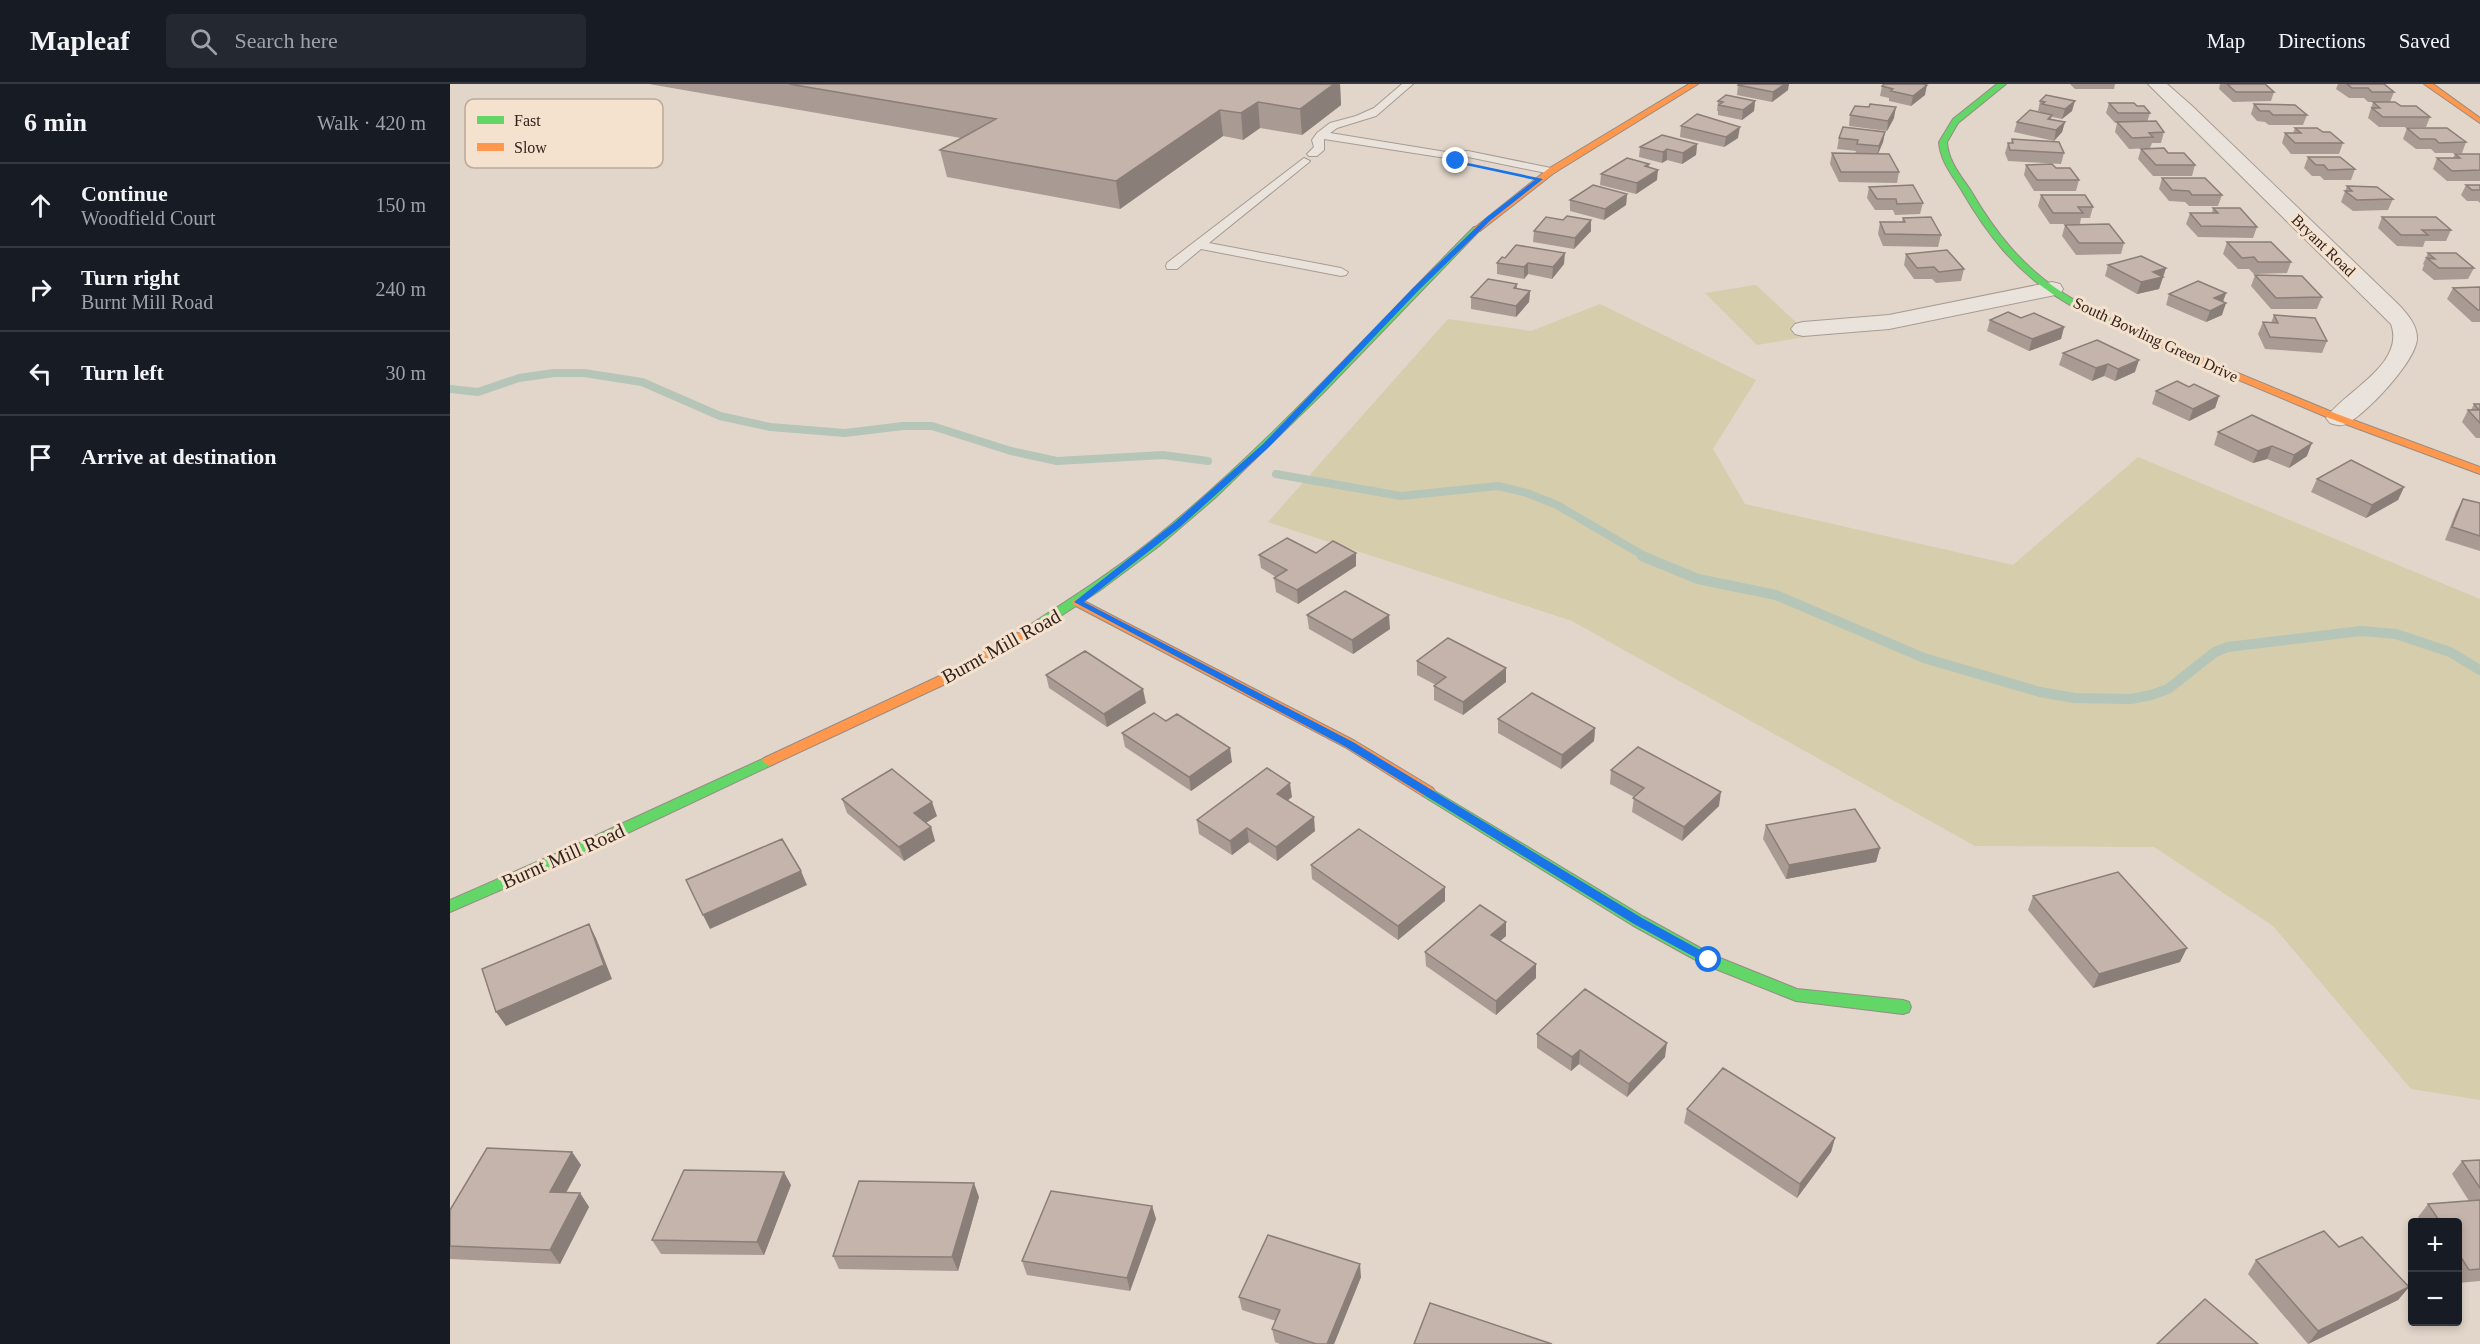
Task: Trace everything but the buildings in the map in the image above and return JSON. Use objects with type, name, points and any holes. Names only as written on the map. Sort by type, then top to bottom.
[{"type":"street","name":"Burnt Mill Road","points":[[450,906],[587,846],[951,676],[1078,602],[1177,525],[1259,452],[1489,218],[1546,175],[1694,84]]},
{"type":"street","name":"South Bowling Green Drive","points":[[2002,84],[1958,119],[1944,137],[1943,152],[1998,241],[2026,271],[2052,289],[2127,329],[2339,418],[2480,471]]},
{"type":"street","name":"Bryant Road","points":[[2157,84],[2343,263],[2404,326],[2406,344],[2393,367],[2339,418]]},
{"type":"street","points":[[2428,84],[2480,121]]},
{"type":"street","points":[[1803,328],[1888,322],[2052,289]]},
{"type":"street","points":[[1078,602],[1350,744],[1638,921],[1709,960],[1796,995],[1903,1007]]},
{"type":"lane","points":[[1172,266],[1309,158],[1320,148],[1318,140],[1321,135],[1333,126],[1368,116],[1408,84]]},
{"type":"lane","points":[[1321,135],[1446,155],[1456,161],[1546,175]]},
{"type":"lane","points":[[1198,245],[1341,272]]},
{"type":"shaded area","points":[[1756,285],[1811,336],[1757,345],[1705,293]]},
{"type":"shaded area","points":[[1600,304],[1756,380],[1713,449],[1745,504],[2013,565],[2138,457],[2480,599],[2480,1100],[2411,1089],[2273,926],[2154,847],[1975,846],[1572,621],[1268,522],[1448,319],[1531,331]]},
{"type":"waterway","points":[[450,389],[478,392],[519,378],[554,373],[584,373],[642,382],[720,416],[770,427],[845,433],[903,426],[932,426],[1011,451],[1057,461],[1163,455],[1208,461]]},
{"type":"waterway","points":[[1276,474],[1401,496],[1498,486],[1527,493],[1557,505],[1646,557]]},
{"type":"waterway","points":[[1642,556],[1698,579],[1776,595],[1924,658],[2040,692],[2074,698],[2131,699],[2151,695],[2168,689],[2215,652],[2228,647],[2361,631],[2396,634],[2450,652],[2480,670]]},
{"type":"traffic: fast","points":[[2002,84],[1970,107],[1949,128],[1943,142],[1947,160],[1998,240],[2028,273],[2082,309],[2163,345]]},
{"type":"traffic: fast","points":[[1032,629],[1095,589],[1155,544],[1212,495],[1320,390],[1477,229]]},
{"type":"traffic: fast","points":[[450,906],[576,851],[769,761]]},
{"type":"traffic: fast","points":[[1428,792],[1638,921],[1709,960],[1796,995],[1903,1007]]},
{"type":"traffic: slow","points":[[1477,229],[1551,171],[1694,84]]},
{"type":"traffic: slow","points":[[2428,84],[2480,121]]},
{"type":"traffic: slow","points":[[2163,345],[2333,416],[2480,471]]},
{"type":"traffic: slow","points":[[1078,602],[1350,744],[1428,792]]},
{"type":"traffic: slow","points":[[769,761],[951,676],[1032,629]]},
{"type":"route","points":[[1456,161],[1540,179],[1489,218],[1266,445],[1177,525],[1078,602],[1350,744],[1638,921],[1709,960]]}]
